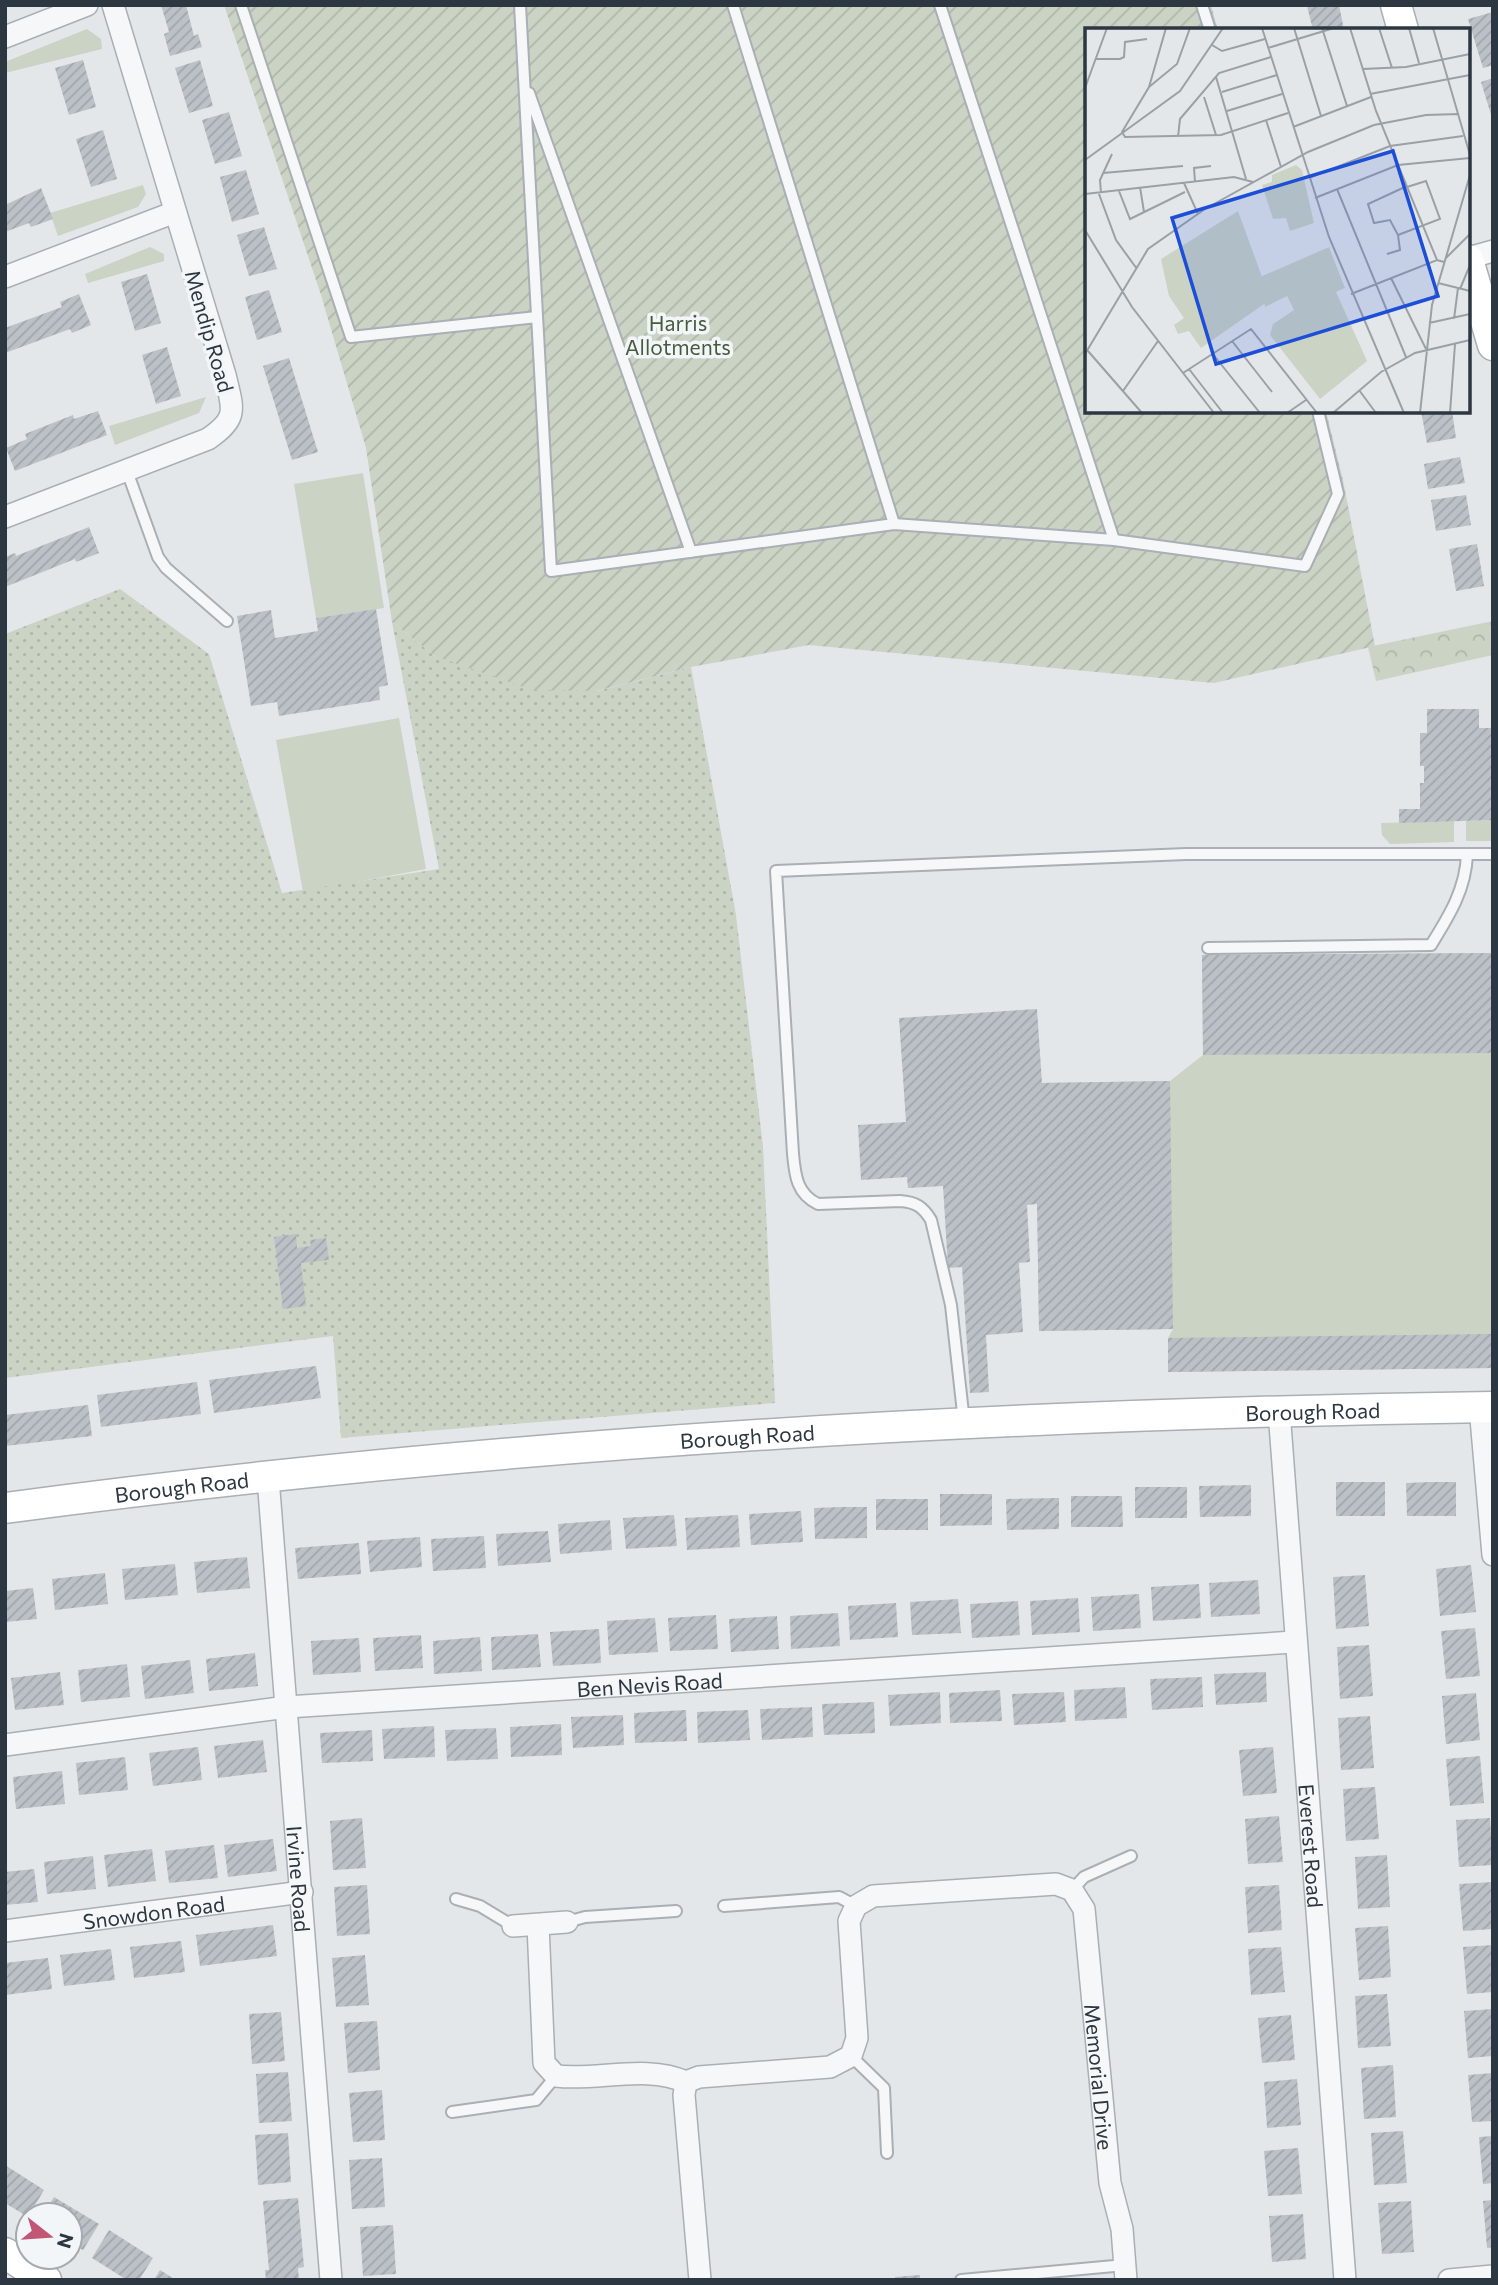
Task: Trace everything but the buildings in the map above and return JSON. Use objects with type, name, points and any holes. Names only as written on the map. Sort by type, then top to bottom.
[{"type":"street","points":[[5,37],[87,5]]},
{"type":"street","name":"Mendip Road","points":[[5,517],[208,439],[227,426],[232,412],[225,375],[113,5]]},
{"type":"street","points":[[1396,5],[1402,28]]},
{"type":"street","points":[[5,278],[175,212]]},
{"type":"street","points":[[1470,258],[1493,251]]},
{"type":"street","points":[[1470,266],[1493,345]]},
{"type":"street","points":[[1487,1407],[1493,1555]]},
{"type":"street","name":"Borough Road","points":[[5,1507],[268,1478],[655,1441],[964,1422],[1487,1407]]},
{"type":"street","name":"Everest Road","points":[[1279,1411],[1294,1642],[1345,2280]]},
{"type":"street","name":"Irvine Road","points":[[268,1478],[331,2280]]},
{"type":"street","name":"Ben Nevis Road","points":[[5,1745],[287,1707],[1294,1642]]},
{"type":"street","points":[[538,1925],[544,2063],[556,2076],[654,2074],[673,2076],[686,2082],[699,2077],[830,2067],[851,2056],[857,2038],[849,1921],[856,1906],[873,1896],[1056,1884],[1072,1890]]},
{"type":"street","name":"Memorial Drive","points":[[1072,1890],[1084,1909],[1110,2183],[1122,2229],[1125,2273]]},
{"type":"street","name":"Snowdon Road","points":[[5,1931],[302,1892]]},
{"type":"street","points":[[513,1926],[567,1922]]},
{"type":"street","points":[[686,2082],[684,2095],[700,2280]]},
{"type":"street","points":[[5,2253],[47,2280]]},
{"type":"street","points":[[1449,2280],[1493,2276]]},
{"type":"lane","points":[[241,5],[351,337],[537,317]]},
{"type":"lane","points":[[520,5],[551,571],[894,524],[1114,540],[1306,566],[1338,494],[1318,413]]},
{"type":"lane","points":[[733,5],[894,524]]},
{"type":"lane","points":[[940,5],[1114,540]]},
{"type":"lane","points":[[1202,5],[1209,28]]},
{"type":"lane","points":[[524,79],[691,552]]},
{"type":"lane","points":[[127,471],[158,557],[166,568],[227,621]]},
{"type":"lane","points":[[964,1422],[951,1305],[930,1220],[924,1209],[914,1202],[900,1201],[818,1204],[806,1198],[799,1187],[793,1154],[776,871],[1186,853],[1493,854]]},
{"type":"lane","points":[[1208,948],[1431,945],[1456,903],[1466,873],[1467,854]]},
{"type":"lane","points":[[1072,1890],[1084,1877],[1130,1856]]},
{"type":"lane","points":[[724,1906],[839,1897],[856,1906]]},
{"type":"lane","points":[[456,1899],[480,1906],[513,1926]]},
{"type":"lane","points":[[567,1922],[585,1917],[676,1911]]},
{"type":"lane","points":[[851,2056],[884,2088],[887,2153]]},
{"type":"lane","points":[[452,2112],[536,2100],[556,2076]]},
{"type":"lane","name":"Memorial Drive","points":[[961,2280],[1125,2273]]},
{"type":"green space","name":"Harris Allotments","points":[[224,5],[1211,5],[1217,28],[1085,28],[1085,413],[1326,413],[1343,480],[1375,646],[1214,683],[809,645],[691,667],[597,691],[532,690],[435,656],[392,622],[366,448],[321,295]]},
{"type":"green space","points":[[87,29],[101,39],[102,49],[5,73],[5,62]]},
{"type":"green space","points":[[143,185],[146,194],[138,207],[58,236],[50,213]]},
{"type":"green space","points":[[150,247],[164,254],[164,261],[88,283],[85,274]]},
{"type":"green space","points":[[206,397],[199,413],[115,445],[109,426]]},
{"type":"green space","points":[[363,473],[384,608],[316,618],[294,484]]},
{"type":"green space","points":[[120,589],[209,654],[282,893],[439,869],[392,622],[435,656],[598,691],[691,667],[736,915],[763,1147],[775,1403],[341,1438],[333,1336],[5,1378],[5,634]]},
{"type":"green space","points":[[1493,621],[1493,655],[1376,681],[1368,647]]},
{"type":"green space","points":[[399,718],[426,869],[303,892],[276,740]]},
{"type":"green space","points":[[1493,820],[1493,841],[1466,841],[1466,821]]},
{"type":"green space","points":[[1454,821],[1454,842],[1390,844],[1382,835],[1381,823]]},
{"type":"green space","points":[[1493,953],[1493,1368],[1168,1372],[1168,1338],[1173,1329],[1039,1331],[1036,1083],[1170,1081],[1203,1055],[1202,955]]}]
